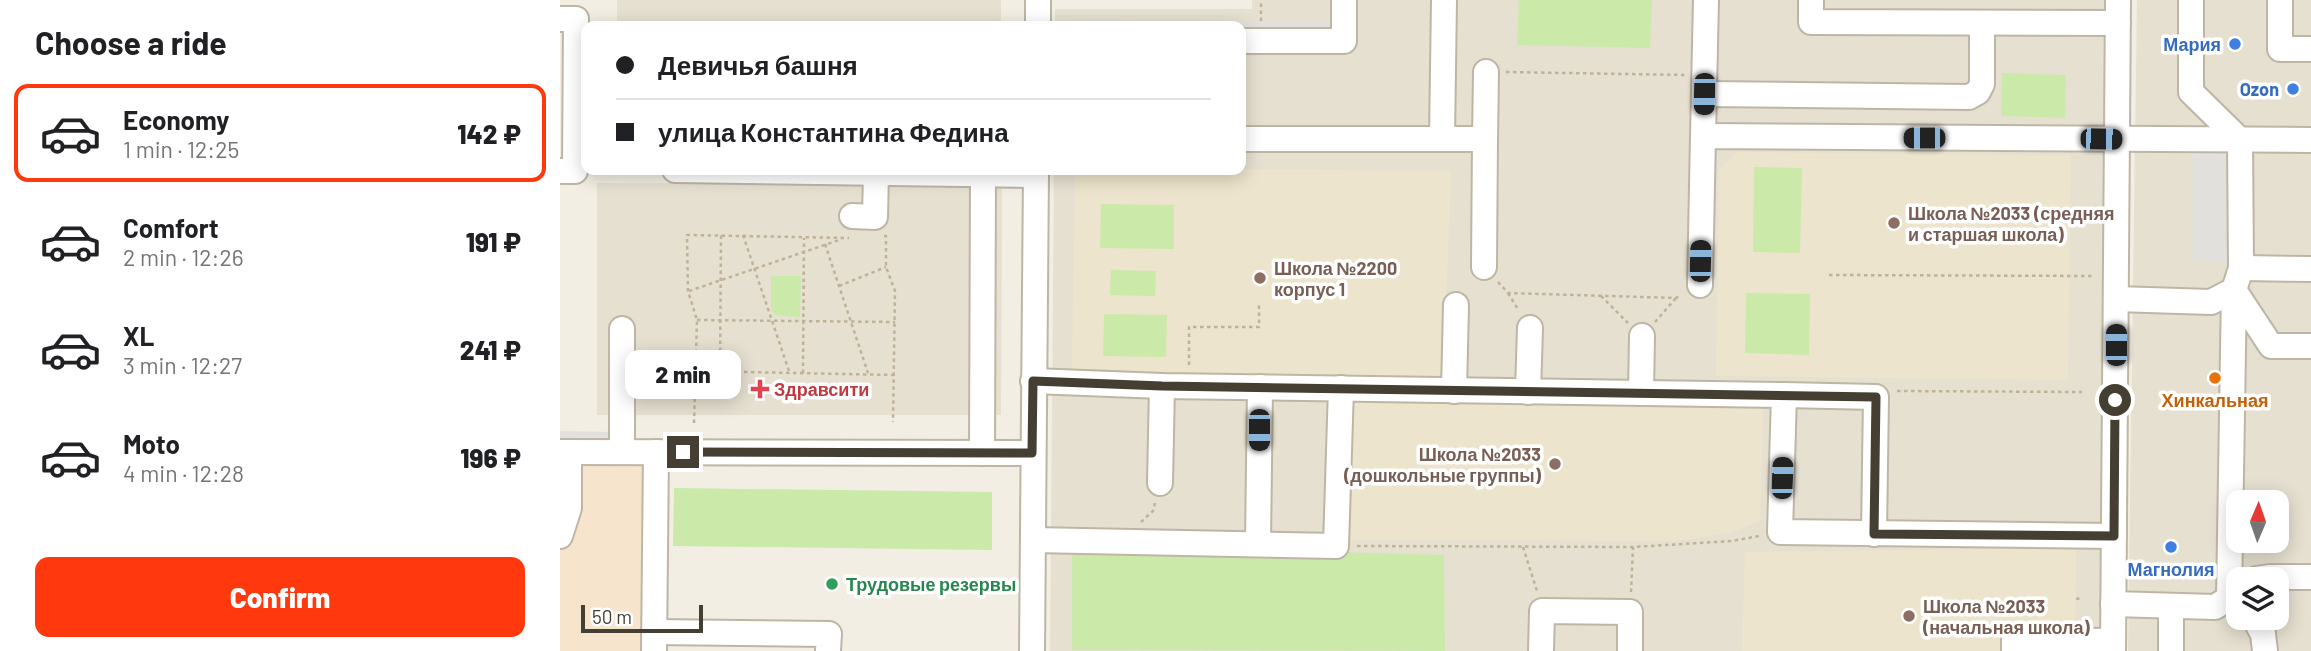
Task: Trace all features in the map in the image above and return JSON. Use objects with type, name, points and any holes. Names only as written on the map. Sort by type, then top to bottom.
[{"type":"street","points":[[1038,0],[1038,21]]},
{"type":"street","points":[[1246,41],[1344,41],[1344,0]]},
{"type":"street","points":[[1442,139],[1444,0]]},
{"type":"street","points":[[1700,285],[1706,0]]},
{"type":"street","points":[[1811,0],[1811,22],[1982,23],[2118,11],[2113,646],[2014,640],[2014,651]]},
{"type":"street","points":[[2191,0],[2191,92],[2240,140],[2235,567]]},
{"type":"street","points":[[2280,0],[2280,49],[2311,49]]},
{"type":"street","points":[[560,19],[576,19],[568,171]]},
{"type":"street","points":[[1704,85],[1969,97],[1978,92],[1982,83],[1982,23]]},
{"type":"street","points":[[1484,267],[1486,72]]},
{"type":"street","points":[[1703,136],[1899,146],[2118,140],[2311,141]]},
{"type":"street","points":[[1246,139],[1485,139]]},
{"type":"street","points":[[852,230],[875,217],[876,175]]},
{"type":"street","points":[[968,175],[982,453]]},
{"type":"street","points":[[1032,651],[1036,175]]},
{"type":"street","points":[[2116,299],[2211,302],[2237,279],[2311,269]]},
{"type":"street","points":[[2237,279],[2271,346],[2311,346]]},
{"type":"street","points":[[1454,391],[1456,305]]},
{"type":"street","points":[[1528,392],[1530,328]]},
{"type":"street","points":[[622,329],[622,452]]},
{"type":"street","points":[[1641,393],[1642,336]]},
{"type":"street","points":[[1033,381],[1162,386],[1876,397],[1874,534]]},
{"type":"street","points":[[1160,483],[1162,386]]},
{"type":"street","points":[[1258,544],[1260,387]]},
{"type":"street","points":[[1033,540],[1336,546],[1341,388]]},
{"type":"street","points":[[1784,396],[1780,532],[2114,536]]},
{"type":"street","points":[[560,536],[569,508],[565,452],[1032,453]]},
{"type":"street","points":[[656,452],[654,641],[692,642],[829,634],[828,651]]},
{"type":"street","points":[[2289,577],[2311,578]]},
{"type":"street","points":[[2113,604],[2215,607],[2226,602]]},
{"type":"street","points":[[2171,606],[2171,651]]},
{"type":"street","points":[[1541,651],[1542,611],[1630,612],[1630,651]]},
{"type":"street","points":[[2261,630],[2265,651]]},
{"type":"path","points":[[1486,72],[1704,85]]},
{"type":"path","points":[[694,423],[697,320],[688,291],[688,235],[804,238],[852,230]]},
{"type":"path","points":[[688,291],[825,244],[852,230]]},
{"type":"path","points":[[720,372],[721,235]]},
{"type":"path","points":[[743,235],[790,373]]},
{"type":"path","points":[[872,236],[886,236],[886,267],[895,291],[893,422]]},
{"type":"path","points":[[803,373],[804,238]]},
{"type":"path","points":[[825,244],[869,374]]},
{"type":"path","points":[[839,286],[886,267]]},
{"type":"path","points":[[1484,267],[1508,293],[1676,298]]},
{"type":"path","points":[[1829,275],[2083,276]]},
{"type":"path","points":[[1601,296],[1642,336],[1676,298],[1700,285]]},
{"type":"path","points":[[1189,372],[1189,327],[1259,327],[1259,304]]},
{"type":"path","points":[[697,320],[895,322]]},
{"type":"path","points":[[695,371],[894,374]]},
{"type":"path","points":[[1876,397],[1879,391],[2082,393]]},
{"type":"path","points":[[1122,541],[1153,511],[1160,483]]},
{"type":"path","points":[[1336,546],[1633,547],[1732,541],[1780,532]]},
{"type":"path","points":[[1523,546],[1542,611]]},
{"type":"path","points":[[1630,612],[1633,547]]},
{"type":"path","points":[[2076,598],[2082,598]]},
{"type":"shaded area","points":[[617,0],[1001,0],[1001,21],[617,21]]},
{"type":"shaded area","points":[[1252,0],[2106,0],[2102,651],[1050,651],[1054,175],[1246,175],[1246,21],[1055,21],[1055,9],[1252,9]]},
{"type":"shaded area","points":[[2137,0],[2311,0],[2311,651],[2128,651]]},
{"type":"shaded area","points":[[1081,20],[1208,21],[1081,21]]},
{"type":"shaded area","points":[[1246,21],[1336,22],[1336,35],[1246,34]]},
{"type":"shaded area","name":"Школа №2033 (средняя и старшая школа)","points":[[1737,152],[2071,156],[2068,380],[1716,376],[1719,170]]},
{"type":"shaded area","points":[[2194,152],[2231,152],[2231,261],[2193,261]]},
{"type":"shaded area","name":"Школа №2200 корпус 1","points":[[1246,169],[1451,171],[1443,379],[1072,369],[1075,175],[1246,175]]},
{"type":"shaded area","points":[[597,183],[1002,184],[1001,415],[597,415]]},
{"type":"shaded area","name":"Школа №2033 (дошкольные группы)","points":[[1348,398],[1763,408],[1760,521],[1732,532],[1678,541],[1347,540]]},
{"type":"shaded area","points":[[560,431],[614,432],[614,441],[560,440]]},
{"type":"shaded area","points":[[560,463],[645,463],[645,651],[560,651]]},
{"type":"shaded area","name":"Школа №2033 (начальная школа)","points":[[2076,548],[2075,634],[2010,651],[1742,651],[1745,552]]},
{"type":"green space","points":[[1519,0],[1652,0],[1650,48],[1517,45]]},
{"type":"green space","points":[[2002,73],[2066,75],[2065,118],[2001,116]]},
{"type":"green space","points":[[1754,167],[1802,168],[1800,253],[1753,252]]},
{"type":"green space","points":[[1101,204],[1174,205],[1174,249],[1100,248]]},
{"type":"green space","points":[[1111,270],[1156,271],[1155,296],[1110,295]]},
{"type":"green space","points":[[771,276],[801,276],[800,317],[775,315],[771,310]]},
{"type":"green space","points":[[1746,293],[1810,294],[1809,355],[1745,353]]},
{"type":"green space","points":[[1104,314],[1167,315],[1166,357],[1103,356]]},
{"type":"green space","points":[[674,488],[992,492],[992,550],[673,546]]},
{"type":"green space","points":[[1072,545],[1444,555],[1445,651],[1072,650]]},
{"type":"place","name":"Мария","points":[[2235,44]]},
{"type":"place","name":"Ozon","points":[[2293,89]]},
{"type":"place","name":"Школа №2033 (средняя и старшая школа)","points":[[1894,223]]},
{"type":"place","name":"Школа №2200 корпус 1","points":[[1260,278]]},
{"type":"place","name":"Хинкальная","points":[[2215,378]]},
{"type":"place","name":"Здравсити","points":[[760,389]]},
{"type":"place","name":"Школа №2033 (дошкольные группы)","points":[[1555,464]]},
{"type":"place","name":"Магнолия","points":[[2171,547]]},
{"type":"place","name":"Трудовые резервы","points":[[832,584]]},
{"type":"place","name":"Школа №2033 (начальная школа)","points":[[1909,616]]},
{"type":"route","points":[[683,452],[1032,453],[1033,381],[1162,386],[1876,397],[1874,534],[2114,536],[2115,400]]}]
